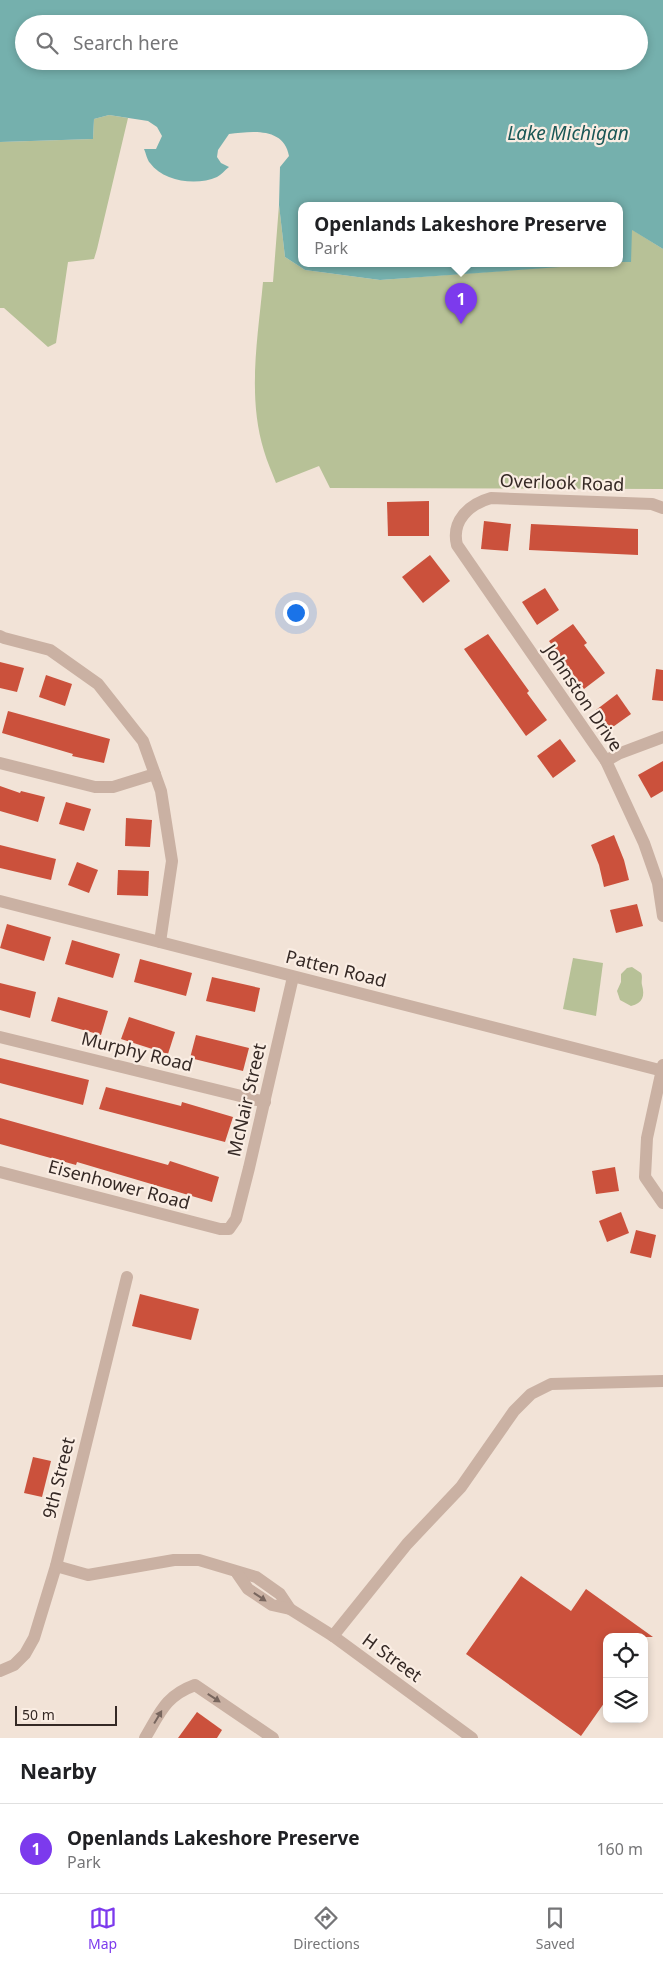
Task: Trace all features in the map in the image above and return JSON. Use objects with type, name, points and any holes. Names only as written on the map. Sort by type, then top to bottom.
[{"type":"street","name":"Overlook Road","points":[[465,513],[472,506],[491,498],[652,504],[663,508]]},
{"type":"street","name":"Johnston Drive","points":[[465,513],[457,526],[455,538],[457,545],[606,761],[644,843],[658,883],[663,916]]},
{"type":"street","points":[[0,636],[50,650],[98,684],[143,741],[161,791],[172,861],[160,942]]},
{"type":"street","points":[[606,761],[618,754],[663,737]]},
{"type":"street","points":[[0,763],[95,787],[113,787],[155,774]]},
{"type":"street","name":"Patten Road","points":[[0,901],[663,1069]]},
{"type":"street","name":"McNair Street","points":[[229,1229],[236,1219],[265,1102],[293,976]]},
{"type":"street","name":"Murphy Road","points":[[0,1037],[265,1102]]},
{"type":"street","points":[[663,1069],[647,1138],[645,1177],[663,1203]]},
{"type":"street","name":"Eisenhower Road","points":[[0,1172],[220,1229],[229,1229]]},
{"type":"street","name":"9th Street","points":[[0,1671],[14,1665],[25,1654],[34,1638],[56,1566],[127,1277]]},
{"type":"street","points":[[333,1636],[407,1544],[461,1487],[514,1410],[531,1394],[551,1384],[663,1381]]},
{"type":"street","name":"H Street","points":[[56,1566],[88,1575],[174,1560],[199,1560],[217,1564],[237,1573],[248,1589],[272,1605],[290,1609],[333,1636],[472,1738]]},
{"type":"street","points":[[146,1738],[168,1700],[181,1690],[195,1685],[273,1738]]},
{"type":"green space","points":[[109,115],[128,118],[97,249],[94,259],[68,262],[56,343],[48,347],[4,308],[0,308],[0,142],[93,139],[94,119]]},
{"type":"green space","points":[[279,205],[285,257],[298,267],[305,270],[380,280],[552,267],[623,267],[623,262],[631,261],[631,229],[663,249],[663,489],[330,488],[319,466],[276,483],[265,455],[259,430],[255,388],[255,366],[263,282],[273,282]]},
{"type":"green space","points":[[573,958],[603,963],[596,1016],[563,1009]]},
{"type":"green space","points":[[632,967],[641,973],[643,992],[641,1001],[631,1006],[620,1000],[617,991],[621,982],[621,974],[627,968]]},
{"type":"water","name":"Lake Michigan","points":[[0,0],[663,0],[663,249],[632,230],[631,262],[623,262],[623,202],[298,202],[298,265],[285,257],[279,205],[280,167],[289,156],[281,140],[266,133],[247,132],[229,134],[218,150],[217,157],[221,163],[229,167],[217,177],[191,182],[172,178],[156,169],[149,162],[144,149],[156,149],[162,136],[157,127],[148,121],[109,115],[94,119],[93,139],[0,142]]},
{"type":"water","name":"Lake Michigan","points":[[300,267],[560,267],[380,280],[305,270]]},
{"type":"building","points":[[429,501],[429,536],[388,536],[387,502]]},
{"type":"building","points":[[484,521],[511,524],[508,551],[481,549]]},
{"type":"building","points":[[531,524],[638,529],[638,555],[529,550]]},
{"type":"building","points":[[430,555],[450,581],[423,603],[402,577]]},
{"type":"building","points":[[545,588],[559,610],[537,625],[522,602]]},
{"type":"building","points":[[573,624],[587,643],[584,645],[605,673],[584,689],[549,641]]},
{"type":"building","points":[[488,634],[529,691],[527,693],[547,720],[526,736],[464,649]]},
{"type":"building","points":[[0,662],[24,668],[17,692],[0,688]]},
{"type":"building","points":[[656,669],[663,670],[663,701],[652,700]]},
{"type":"building","points":[[46,675],[72,684],[65,706],[39,697]]},
{"type":"building","points":[[617,694],[631,714],[610,729],[596,710]]},
{"type":"building","points":[[8,711],[110,739],[104,763],[72,756],[73,754],[2,733]]},
{"type":"building","points":[[560,739],[576,761],[553,778],[537,756]]},
{"type":"building","points":[[663,761],[663,791],[651,798],[638,775]]},
{"type":"building","points":[[0,786],[20,793],[21,791],[45,797],[38,822],[0,811]]},
{"type":"building","points":[[66,802],[91,809],[84,831],[59,824]]},
{"type":"building","points":[[126,818],[152,820],[150,847],[125,846]]},
{"type":"building","points":[[614,835],[624,860],[629,880],[604,887],[599,865],[591,845]]},
{"type":"building","points":[[0,845],[56,859],[51,880],[0,868]]},
{"type":"building","points":[[77,862],[98,870],[89,893],[68,885]]},
{"type":"building","points":[[118,870],[149,871],[148,896],[117,895]]},
{"type":"building","points":[[637,904],[643,926],[616,933],[610,910]]},
{"type":"building","points":[[7,924],[51,937],[44,961],[0,948]]},
{"type":"building","points":[[72,940],[120,954],[113,978],[65,964]]},
{"type":"building","points":[[140,959],[192,973],[186,996],[134,982]]},
{"type":"building","points":[[212,977],[260,988],[255,1012],[206,1001]]},
{"type":"building","points":[[0,983],[36,992],[30,1018],[0,1010]]},
{"type":"building","points":[[58,997],[108,1011],[101,1035],[51,1021]]},
{"type":"building","points":[[129,1017],[175,1032],[168,1054],[121,1039]]},
{"type":"building","points":[[196,1035],[249,1048],[243,1071],[190,1058]]},
{"type":"building","points":[[0,1058],[89,1080],[83,1105],[0,1083]]},
{"type":"building","points":[[106,1087],[181,1106],[182,1102],[233,1117],[225,1142],[99,1109]]},
{"type":"building","points":[[0,1118],[168,1165],[170,1161],[219,1177],[212,1202],[77,1162],[76,1165],[0,1144]]},
{"type":"building","points":[[615,1167],[619,1191],[596,1194],[592,1171]]},
{"type":"building","points":[[621,1212],[629,1233],[607,1242],[599,1221]]},
{"type":"building","points":[[636,1230],[656,1235],[651,1258],[630,1253]]},
{"type":"building","points":[[140,1294],[199,1309],[191,1340],[132,1326]]},
{"type":"building","points":[[33,1457],[51,1461],[42,1497],[24,1493]]},
{"type":"building","points":[[521,1576],[571,1611],[586,1589],[647,1633],[603,1633],[603,1705],[581,1736],[466,1654]]},
{"type":"building","points":[[197,1712],[222,1730],[217,1738],[178,1738]]},
{"type":"place","name":"Openlands Lakeshore Preserve","points":[[461,324]]}]
